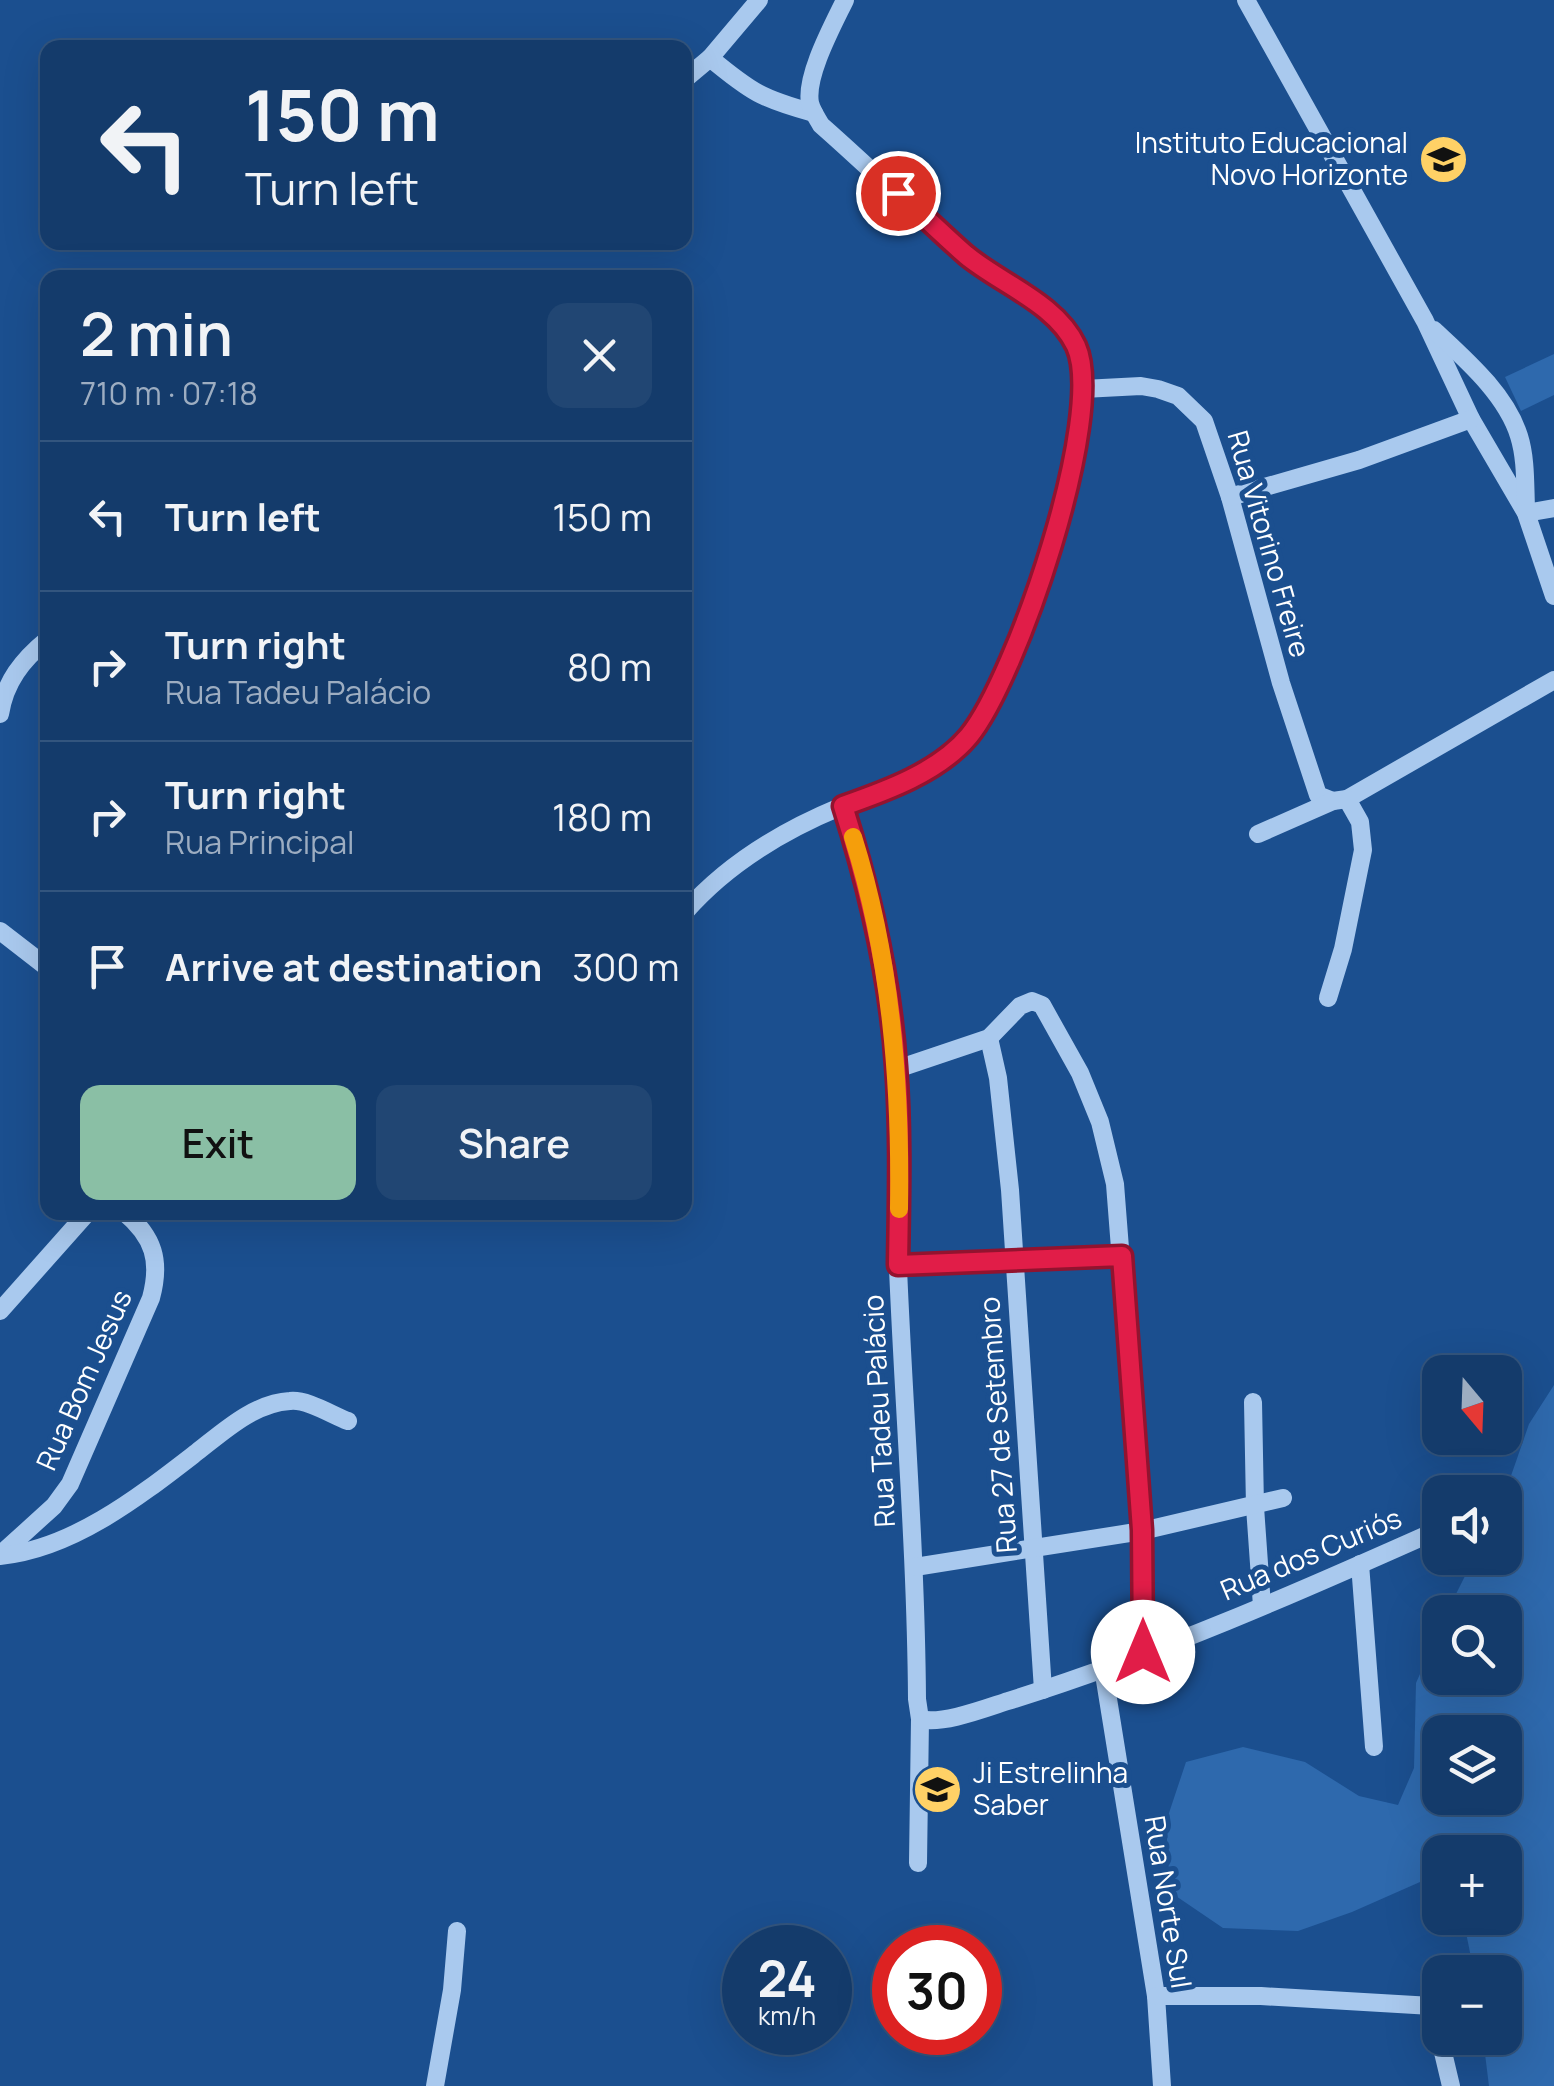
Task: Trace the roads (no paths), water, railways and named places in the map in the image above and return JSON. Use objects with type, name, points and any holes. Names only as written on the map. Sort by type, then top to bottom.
[{"type":"street","points":[[692,73],[710,58],[759,0]]},
{"type":"street","points":[[692,905],[730,870],[766,844],[928,768],[968,736],[1006,674],[1042,580],[1058,523],[1083,390],[1078,350],[1063,325],[965,254],[821,125],[814,113],[810,89],[845,0]]},
{"type":"street","points":[[1246,0],[1426,321],[1472,419],[1526,513],[1554,596]]},
{"type":"street","points":[[710,58],[750,91],[772,102],[814,113]]},
{"type":"street","points":[[1426,321],[1469,363],[1514,422],[1523,451],[1526,513]]},
{"type":"street","name":"Rua Vitorino Freire","points":[[1083,390],[1141,386],[1178,396],[1204,420],[1311,778],[1318,794],[1340,800],[1360,822],[1363,850],[1328,998]]},
{"type":"street","points":[[1230,497],[1358,460],[1472,419]]},
{"type":"street","points":[[1526,513],[1554,508]]},
{"type":"street","points":[[0,714],[11,680],[26,658],[40,647]]},
{"type":"street","points":[[1258,834],[1340,800],[1554,680]]},
{"type":"street","name":"Rua Tadeu Palácio","points":[[843,806],[879,938],[896,1069],[898,1265],[920,1719],[918,1863]]},
{"type":"street","points":[[0,932],[40,962]]},
{"type":"street","points":[[896,1069],[989,1038],[1020,1006],[1032,1001],[1042,1005],[1090,1094],[1110,1158],[1122,1256],[1142,1530],[1143,1652]]},
{"type":"street","name":"Rua 27 de Setembro","points":[[989,1038],[1003,1112],[1043,1690]]},
{"type":"street","points":[[0,1311],[81,1220]]},
{"type":"street","name":"Rua Bom Jesus","points":[[0,1555],[54,1506],[70,1484],[151,1298],[156,1278],[152,1245],[134,1220]]},
{"type":"street","points":[[898,1265],[1122,1256]]},
{"type":"street","points":[[0,1555],[22,1554],[92,1523],[138,1496],[259,1408],[294,1400],[348,1421]]},
{"type":"street","points":[[1253,1402],[1254,1506],[1262,1606]]},
{"type":"street","points":[[915,1566],[1036,1550],[1283,1498]]},
{"type":"street","name":"Rua dos Curiós","points":[[920,1719],[940,1720],[1043,1690],[1262,1606],[1422,1537]]},
{"type":"street","points":[[1360,1564],[1374,1746]]},
{"type":"street","name":"Rua Norte Sul","points":[[1103,1668],[1156,1996],[1162,2086]]},
{"type":"street","points":[[435,2086],[452,1990],[457,1931]]},
{"type":"street","points":[[1156,1996],[1260,1996],[1432,2006],[1451,2086]]},
{"type":"place","name":"Instituto Educacional Novo Horizonte","points":[[1443,159]]},
{"type":"place","name":"Ji Estrelinha Saber","points":[[938,1789]]}]
